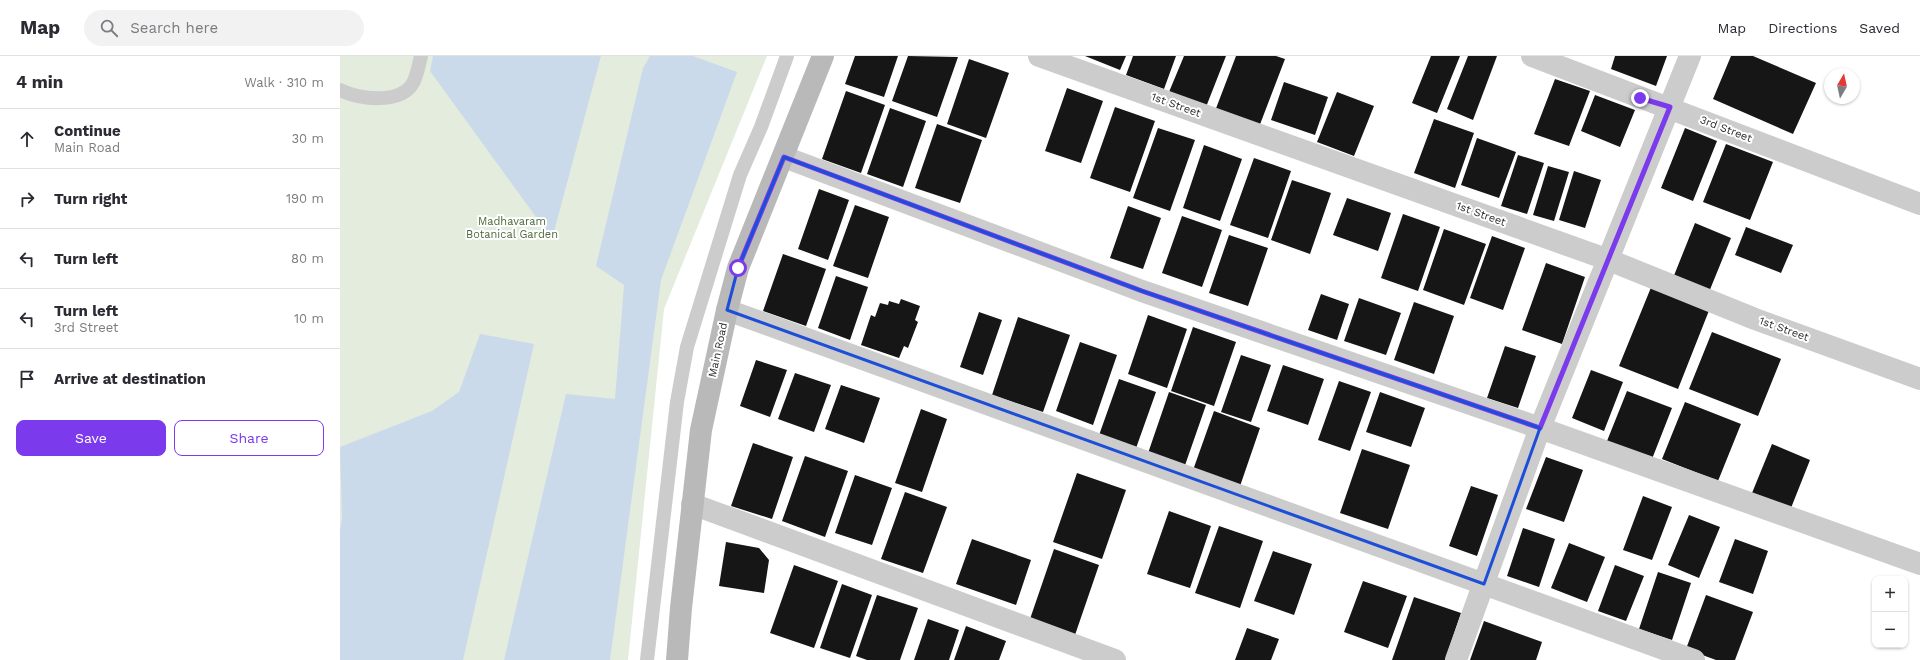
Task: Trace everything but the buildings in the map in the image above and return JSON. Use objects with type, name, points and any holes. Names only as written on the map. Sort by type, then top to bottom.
[{"type":"street","name":"Main Road","points":[[677,660],[681,608],[701,430],[727,310],[738,268],[784,157],[823,56]]},
{"type":"street","name":"1st Street","points":[[1039,56],[1609,260],[1756,319],[1920,379]]},
{"type":"street","name":"3rd Street","points":[[1532,56],[1640,98],[1670,107],[1920,204]]},
{"type":"street","points":[[1456,660],[1540,428],[1690,56]]},
{"type":"street","points":[[784,157],[1142,291],[1540,428],[1920,564]]},
{"type":"street","points":[[727,310],[1694,660]]},
{"type":"street","points":[[692,504],[1115,660]]},
{"type":"lane","points":[[340,90],[370,98],[388,97],[401,92],[412,84],[421,56]]},
{"type":"lane","points":[[647,660],[676,410],[686,347],[738,183],[787,56]]},
{"type":"highlighted area","points":[[784,157],[1142,291],[1540,428],[1484,584],[727,310],[738,268]]},
{"type":"green space","name":"Madhavaram Botanical Garden","points":[[340,56],[767,56],[664,309],[628,660],[340,660]]},
{"type":"water","points":[[433,56],[601,56],[552,239],[430,71]]},
{"type":"water","points":[[650,56],[693,56],[737,72],[661,280],[610,660],[504,660],[566,394],[615,399],[624,285],[596,266],[643,68]]},
{"type":"water","points":[[480,334],[534,344],[463,660],[340,660],[340,531],[342,518],[340,447],[432,411],[459,392]]},
{"type":"route","points":[[738,268],[784,157],[1142,291],[1540,428],[1670,107],[1640,98]]}]
